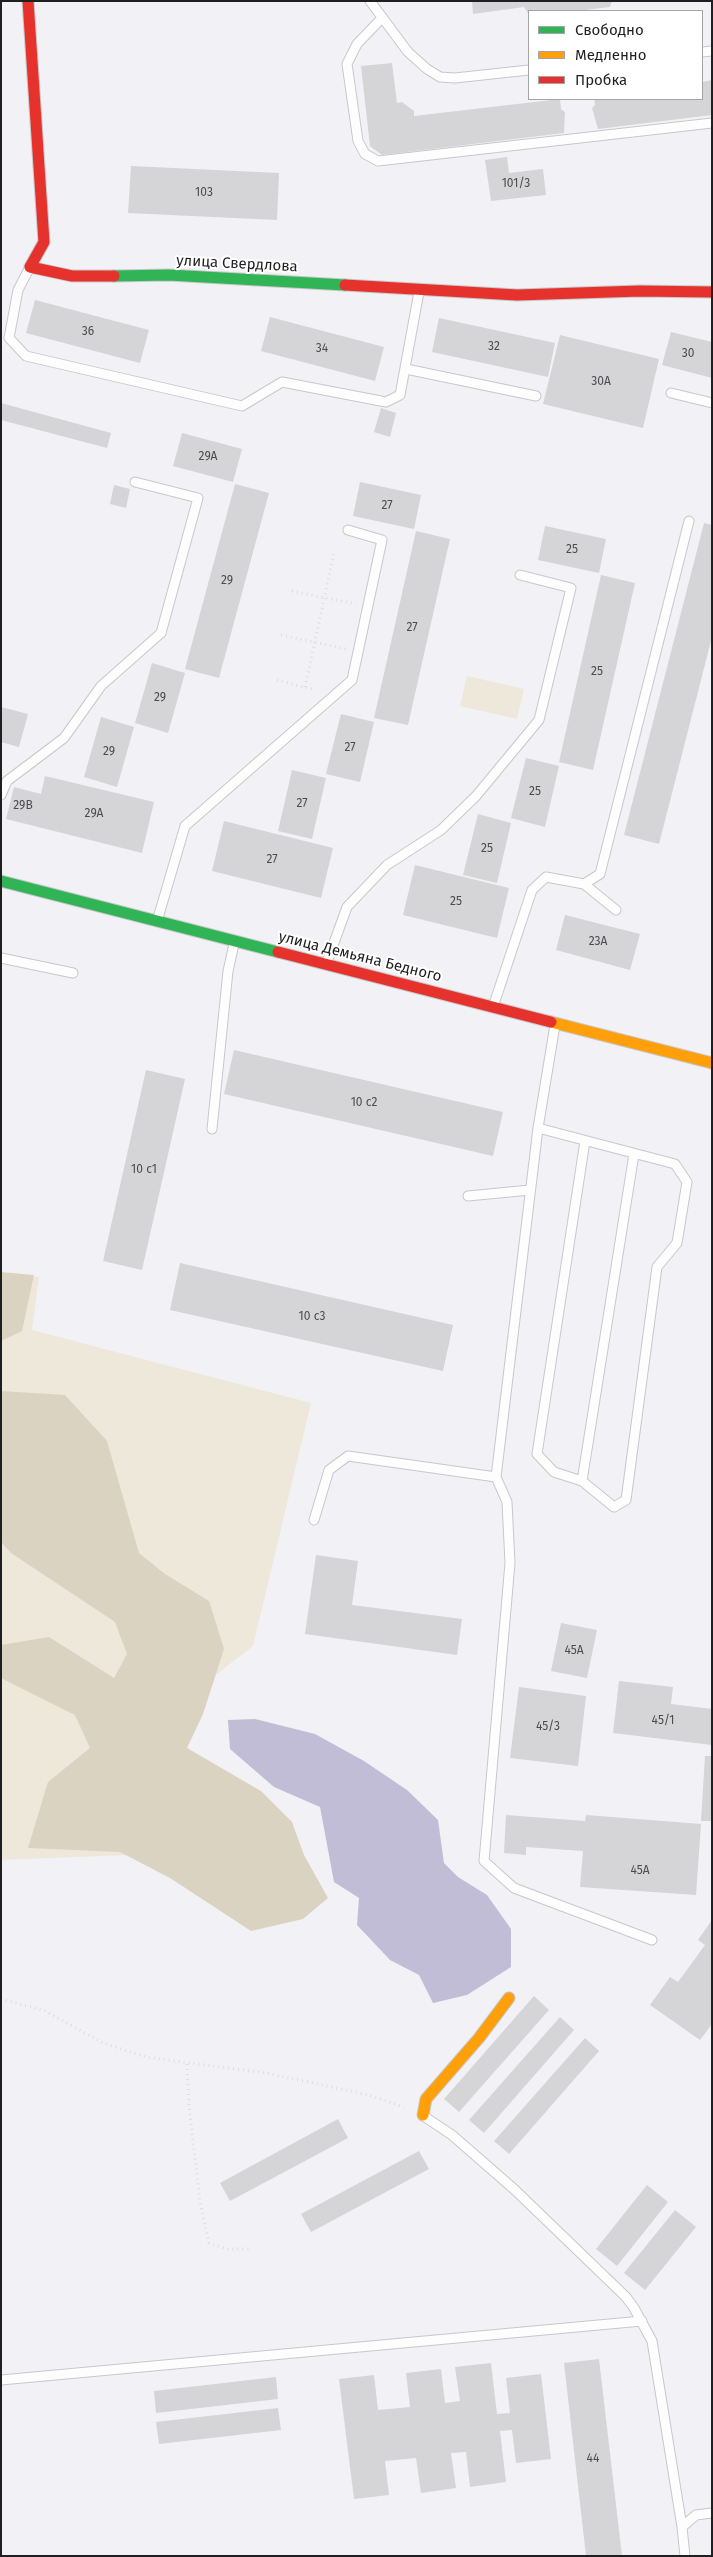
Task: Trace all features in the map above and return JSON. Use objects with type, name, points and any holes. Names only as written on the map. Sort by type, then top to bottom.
[{"type":"street","points":[[28,1],[44,242],[30,267]]},
{"type":"street","name":"улица Свердлова","points":[[30,267],[72,276],[169,275],[517,295],[640,291],[712,292]]},
{"type":"street","name":"улица Демьяна Бедного","points":[[1,881],[555,1022],[712,1064]]},
{"type":"street","points":[[423,2115],[426,2099],[479,2038],[509,1998]]},
{"type":"lane","points":[[370,1],[408,52],[427,69],[440,77],[455,78],[528,70]]},
{"type":"lane","points":[[382,18],[357,44],[347,64],[358,141],[366,154],[378,161],[712,123]]},
{"type":"lane","points":[[30,267],[18,290],[9,338],[26,356],[242,406],[282,382],[386,402],[400,395],[420,289]]},
{"type":"lane","points":[[406,369],[536,396]]},
{"type":"lane","points":[[671,393],[712,403]]},
{"type":"lane","points":[[1,795],[4,780],[64,738],[101,686],[161,633],[198,498],[135,482]]},
{"type":"lane","points":[[584,884],[600,874],[689,521]]},
{"type":"lane","points":[[157,921],[186,826],[352,680],[382,540],[348,530]]},
{"type":"lane","points":[[326,964],[347,907],[387,865],[441,830],[476,796],[539,720],[571,588],[520,575]]},
{"type":"lane","points":[[493,1007],[532,890],[546,877],[584,884],[616,910]]},
{"type":"lane","points":[[212,1129],[228,971],[235,941]]},
{"type":"lane","points":[[1,958],[74,973]]},
{"type":"lane","points":[[555,1022],[538,1128],[496,1477],[507,1502],[510,1563],[484,1861],[514,1888],[652,1940]]},
{"type":"lane","points":[[538,1128],[675,1164],[687,1182],[677,1243],[657,1267],[626,1500],[614,1507],[582,1481],[554,1472],[537,1454],[585,1141]]},
{"type":"lane","points":[[582,1481],[634,1154]]},
{"type":"lane","points":[[468,1196],[530,1190]]},
{"type":"lane","points":[[314,1520],[329,1470],[348,1456],[496,1477]]},
{"type":"lane","points":[[423,2115],[452,2135],[515,2190],[626,2297],[642,2322],[652,2341],[685,2556]]},
{"type":"lane","points":[[1,2380],[642,2322]]},
{"type":"lane","points":[[682,2527],[696,2515],[712,2513]]},
{"type":"path","points":[[305,687],[334,553]]},
{"type":"path","points":[[292,591],[357,604]]},
{"type":"path","points":[[281,635],[346,649]]},
{"type":"path","points":[[277,680],[312,689]]},
{"type":"path","points":[[1,1999],[45,2011],[102,2042],[146,2057],[187,2064],[266,2073],[369,2095],[423,2115]]},
{"type":"path","points":[[187,2064],[189,2106],[200,2202],[209,2243],[227,2249],[250,2249]]},
{"type":"shaded area","points":[[467,676],[524,689],[517,719],[460,706]]},
{"type":"shaded area","points":[[1,1272],[34,1275],[22,1331],[1,1341]]},
{"type":"shaded area","points":[[1,1274],[39,1277],[32,1330],[311,1403],[253,1646],[146,1729],[128,1855],[1,1860]]},
{"type":"shaded area","points":[[1,1391],[65,1395],[107,1441],[139,1553],[165,1574],[209,1601],[224,1649],[203,1714],[187,1748],[261,1791],[292,1822],[304,1855],[328,1898],[303,1919],[251,1931],[170,1878],[120,1852],[28,1848],[48,1782],[90,1748],[75,1715],[1,1678],[1,1645],[49,1637],[114,1678],[127,1654],[115,1622],[11,1553],[1,1542]]},
{"type":"shaded area","points":[[255,1719],[315,1734],[364,1761],[407,1790],[438,1820],[444,1863],[458,1877],[487,1895],[511,1929],[511,1967],[467,1995],[433,2003],[419,1975],[390,1960],[357,1925],[359,1898],[334,1882],[320,1807],[274,1787],[230,1749],[228,1720]]},
{"type":"building","points":[[472,1],[612,1],[610,7],[585,10],[528,10],[528,13],[524,7],[473,14]]},
{"type":"building","points":[[392,63],[397,103],[402,102],[414,111],[414,116],[560,100],[561,109],[565,112],[564,133],[382,155],[370,146],[361,66]]},
{"type":"building","points":[[712,80],[712,115],[598,129],[592,108],[595,105],[594,100],[703,100],[703,82]]},
{"type":"building","points":[[507,157],[509,173],[543,169],[546,195],[491,201],[485,160]]},
{"type":"building","points":[[131,166],[279,173],[277,220],[128,213]]},
{"type":"building","points":[[35,300],[149,330],[140,363],[26,333]]},
{"type":"building","points":[[270,317],[384,347],[375,381],[261,351]]},
{"type":"building","points":[[439,318],[555,343],[548,377],[432,352]]},
{"type":"building","points":[[671,332],[712,342],[712,378],[662,365]]},
{"type":"building","points":[[560,335],[659,359],[643,428],[543,404]]},
{"type":"building","points":[[1,403],[111,433],[107,448],[1,420]]},
{"type":"building","points":[[381,408],[396,413],[390,437],[374,432]]},
{"type":"building","points":[[182,433],[242,449],[233,482],[173,466]]},
{"type":"building","points":[[360,482],[421,495],[414,529],[353,516]]},
{"type":"building","points":[[235,484],[269,493],[219,678],[185,669]]},
{"type":"building","points":[[114,485],[130,489],[126,508],[110,504]]},
{"type":"building","points":[[704,523],[712,525],[712,637],[659,844],[624,835]]},
{"type":"building","points":[[545,526],[606,539],[599,573],[538,560]]},
{"type":"building","points":[[416,531],[450,539],[408,725],[374,718]]},
{"type":"building","points":[[601,575],[635,583],[593,770],[559,762]]},
{"type":"building","points":[[152,663],[185,673],[168,733],[135,723]]},
{"type":"building","points":[[1,707],[28,714],[19,747],[1,742]]},
{"type":"building","points":[[341,714],[374,722],[360,782],[326,774]]},
{"type":"building","points":[[101,717],[134,727],[117,787],[84,777]]},
{"type":"building","points":[[526,758],[559,766],[545,827],[511,818]]},
{"type":"building","points":[[292,770],[326,778],[312,839],[278,831]]},
{"type":"building","points":[[45,776],[154,802],[142,853],[6,819],[14,787],[41,794]]},
{"type":"building","points":[[478,814],[511,823],[497,883],[463,875]]},
{"type":"building","points":[[224,821],[333,848],[321,898],[212,871]]},
{"type":"building","points":[[415,865],[509,888],[497,938],[403,915]]},
{"type":"building","points":[[565,915],[640,934],[630,970],[556,950]]},
{"type":"building","points":[[234,1050],[503,1112],[493,1156],[224,1094]]},
{"type":"building","points":[[146,1070],[185,1079],[142,1270],[103,1261]]},
{"type":"building","points":[[180,1263],[453,1325],[443,1371],[170,1310]]},
{"type":"building","points":[[316,1555],[358,1561],[352,1605],[462,1619],[457,1655],[305,1634]]},
{"type":"building","points":[[561,1623],[597,1630],[587,1678],[551,1671]]},
{"type":"building","points":[[619,1681],[673,1687],[671,1704],[712,1709],[712,1745],[613,1733]]},
{"type":"building","points":[[519,1687],[586,1696],[578,1766],[510,1758]]},
{"type":"building","points":[[705,1756],[712,1756],[712,1821],[701,1821]]},
{"type":"building","points":[[506,1815],[585,1821],[586,1815],[701,1824],[696,1895],[580,1887],[583,1851],[526,1847],[526,1855],[504,1853]]},
{"type":"building","points":[[712,1920],[712,2024],[700,2040],[650,2005],[670,1977],[678,1982],[705,1945],[698,1940]]},
{"type":"building","points":[[534,1996],[549,2010],[459,2112],[444,2099]]},
{"type":"building","points":[[560,2017],[574,2030],[484,2133],[469,2120]]},
{"type":"building","points":[[585,2038],[599,2051],[509,2154],[494,2141]]},
{"type":"building","points":[[338,2119],[348,2138],[230,2201],[220,2183]]},
{"type":"building","points":[[419,2151],[429,2169],[311,2232],[301,2214]]},
{"type":"building","points":[[647,2185],[668,2202],[617,2266],[596,2249]]},
{"type":"building","points":[[675,2210],[696,2227],[645,2290],[624,2273]]},
{"type":"building","points":[[599,2359],[622,2556],[586,2556],[564,2363]]},
{"type":"building","points":[[491,2363],[497,2414],[510,2413],[506,2378],[541,2374],[551,2459],[516,2463],[512,2430],[500,2431],[506,2482],[470,2487],[466,2452],[451,2453],[456,2488],[421,2493],[416,2458],[385,2461],[389,2495],[354,2499],[339,2379],[374,2375],[378,2410],[410,2407],[406,2373],[441,2369],[445,2403],[460,2401],[455,2367]]},
{"type":"building","points":[[276,2377],[278,2399],[156,2413],[154,2391]]},
{"type":"building","points":[[278,2408],[281,2430],[159,2444],[156,2422]]},
{"type":"traffic: fast","points":[[114,276],[169,275],[345,285]]},
{"type":"traffic: fast","points":[[1,881],[278,952]]},
{"type":"traffic: slow","points":[[551,1022],[712,1063]]},
{"type":"traffic: slow","points":[[423,2115],[426,2099],[479,2038],[509,1998]]},
{"type":"traffic: jam","points":[[28,1],[44,242],[30,267],[72,276],[114,276]]},
{"type":"traffic: jam","points":[[345,285],[517,295],[640,291],[712,292]]},
{"type":"traffic: jam","points":[[278,952],[551,1022]]}]
